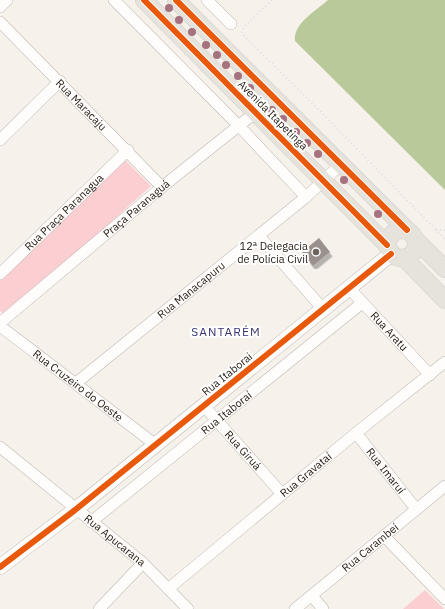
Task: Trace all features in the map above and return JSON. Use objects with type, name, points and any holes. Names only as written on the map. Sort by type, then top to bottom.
[{"type":"main road","name":"Avenida Itapetinga","points":[[144,0],[325,180],[394,252],[445,300]]},
{"type":"main road","name":"Avenida Itapetinga","points":[[176,0],[445,269]]},
{"type":"main road","points":[[397,230],[411,235],[417,245],[413,254],[394,252],[390,236],[393,232],[397,230]]},
{"type":"street","points":[[0,7],[7,0]]},
{"type":"street","points":[[114,0],[240,126],[306,198]]},
{"type":"street","points":[[207,0],[231,24]]},
{"type":"street","name":"Rua Maracaju","points":[[0,22],[128,150],[162,187]]},
{"type":"street","points":[[0,140],[60,81]]},
{"type":"street","name":"Praça Paranaguá","points":[[0,323],[162,187],[240,126],[272,95]]},
{"type":"street","name":"Rua Praça Paranagua","points":[[0,274],[128,150]]},
{"type":"street","name":"Rua Manacapuru","points":[[76,383],[306,198],[341,164]]},
{"type":"street","points":[[259,236],[323,309]]},
{"type":"street","name":"Rua Itaborai","points":[[0,568],[75,510],[394,252]]},
{"type":"street","name":"Rua Aratu","points":[[349,288],[430,375]]},
{"type":"street","name":"Rua Itaboraí","points":[[91,522],[217,422],[362,303]]},
{"type":"street","name":"Rua Cruzeiro do Oeste","points":[[0,326],[156,445]]},
{"type":"street","name":"Rua Gravataí","points":[[168,589],[356,433],[445,362]]},
{"type":"street","name":"Rua Giruá","points":[[204,406],[282,494]]},
{"type":"street","name":"Rua Imaruí","points":[[356,433],[416,509]]},
{"type":"street","name":"Rua Apucarana","points":[[0,447],[75,510],[143,563],[188,609]]},
{"type":"street","name":"Rua Carambeí","points":[[295,609],[445,486]]},
{"type":"street","points":[[384,536],[445,599]]},
{"type":"street","points":[[99,609],[143,563]]},
{"type":"street","points":[[312,596],[323,609]]},
{"type":"path","points":[[272,0],[244,27],[242,34],[244,37],[320,110],[445,239]]},
{"type":"path","points":[[436,230],[445,230]]},
{"type":"shaded area","points":[[328,0],[445,0],[445,190],[295,41],[295,35],[301,23]]},
{"type":"shaded area","points":[[122,157],[151,186],[6,316],[0,311],[0,279]]},
{"type":"shaded area","points":[[425,590],[444,609],[403,609]]},
{"type":"building","name":"12ª Delegacia de Polícia Civil","points":[[319,238],[330,252],[313,266],[302,252]]},
{"type":"cycle path","points":[[144,0],[387,245]]},
{"type":"cycle path","points":[[176,0],[407,230]]},
{"type":"cycle path","points":[[0,567],[75,510],[391,254]]},
{"type":"place","name":"12ª Delegacia de Polícia Civil","points":[[316,252]]},
{"type":"district","name":"SANTARÉM","points":[[226,332]]}]
